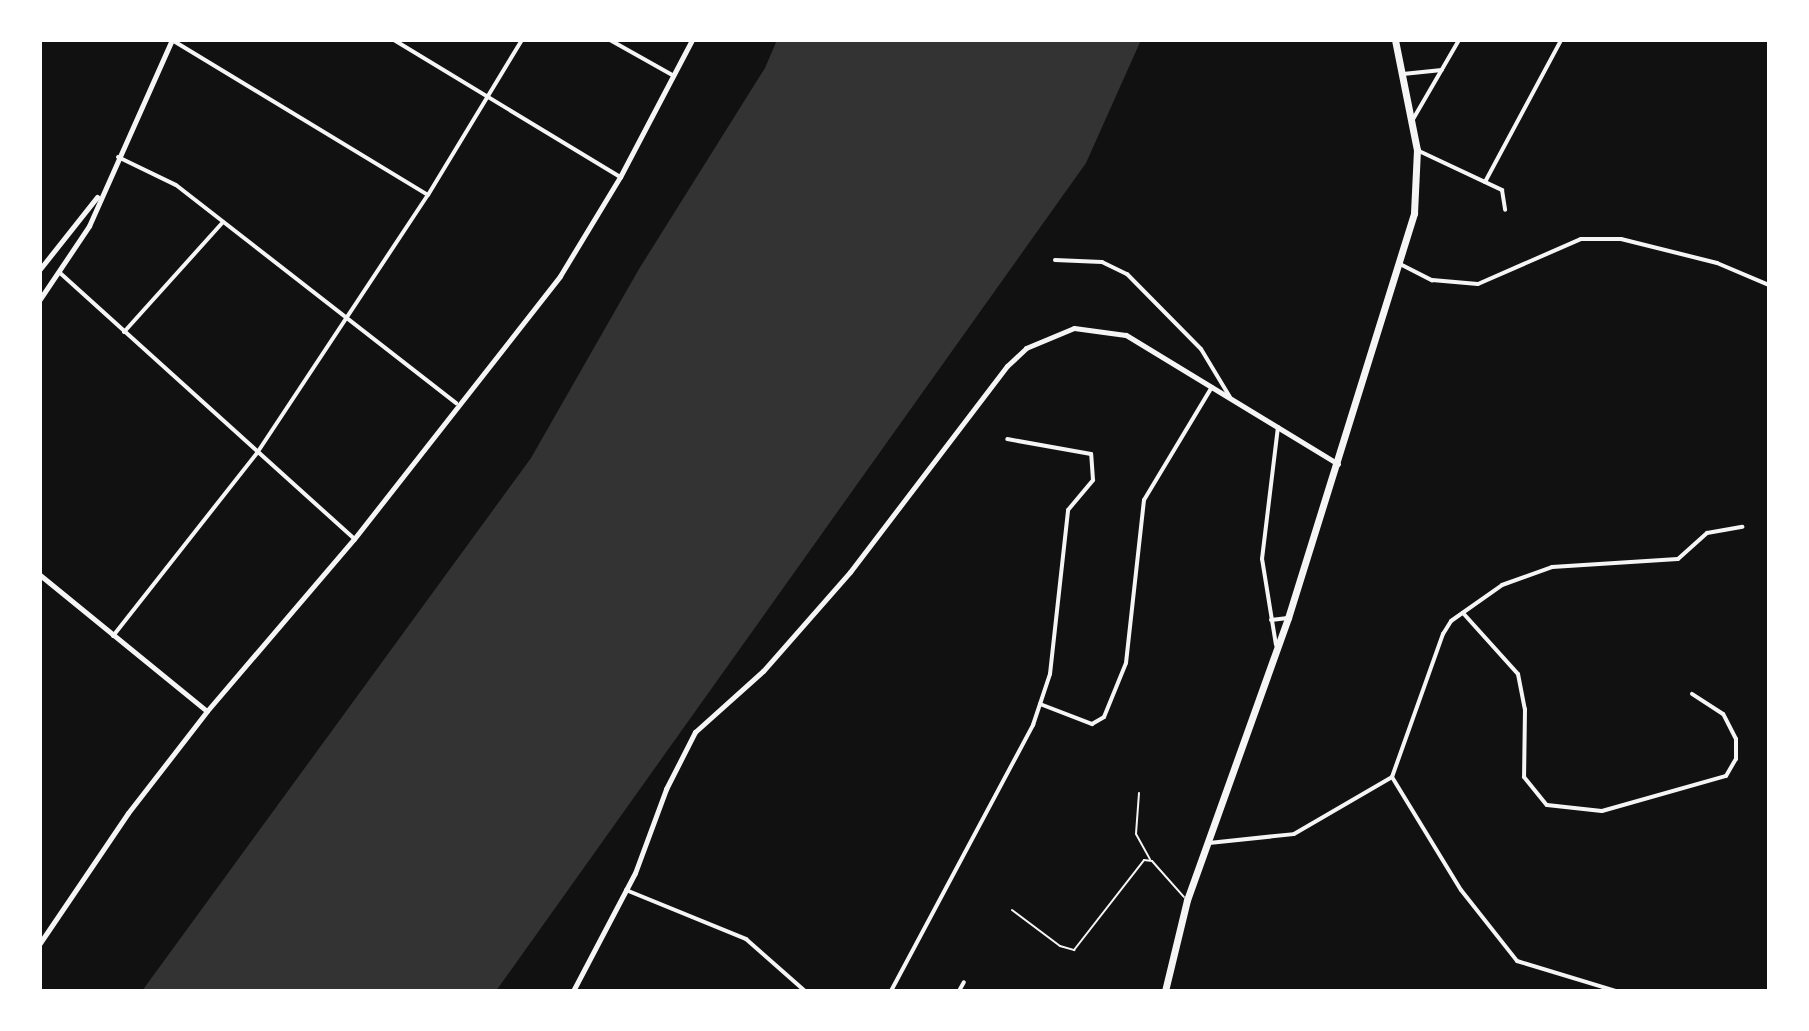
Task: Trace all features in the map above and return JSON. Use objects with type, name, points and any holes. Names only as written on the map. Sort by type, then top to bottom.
[{"type":"main road","points":[[1165,991],[1187,900],[1288,618],[1339,464],[1414,213],[1417,150],[1395,40]]},
{"type":"street","points":[[40,299],[89,226],[101,193],[172,40],[428,195]]},
{"type":"street","points":[[394,40],[620,177]]},
{"type":"street","points":[[113,636],[257,453],[350,317],[522,40]]},
{"type":"street","points":[[610,40],[674,76]]},
{"type":"street","points":[[40,943],[128,813],[207,711],[354,539],[456,403],[560,276],[620,177],[692,40]]},
{"type":"street","points":[[1412,121],[1459,40]]},
{"type":"street","points":[[1485,182],[1561,40]]},
{"type":"street","points":[[1403,74],[1442,70]]},
{"type":"street","points":[[1417,150],[1506,195],[1505,210]]},
{"type":"street","points":[[118,157],[176,185],[350,317],[456,403]]},
{"type":"street","points":[[40,269],[101,193]]},
{"type":"street","points":[[124,332],[223,222]]},
{"type":"street","points":[[1398,263],[1432,280],[1478,284],[1571,242],[1621,239],[1717,263],[1769,285]]},
{"type":"street","points":[[1055,260],[1102,262],[1127,274],[1201,349],[1230,397]]},
{"type":"street","points":[[59,272],[354,539]]},
{"type":"street","points":[[573,991],[626,890],[666,789],[695,732],[763,671],[850,572],[1026,348],[1050,334],[1101,329],[1149,346],[1339,464]]},
{"type":"street","points":[[1040,704],[1092,724],[1104,717],[1126,663],[1144,500],[1213,386]]},
{"type":"street","points":[[1277,649],[1262,559],[1278,427]]},
{"type":"street","points":[[891,991],[1040,704],[1050,674],[1068,510],[1093,480],[1094,459],[1079,450],[1007,439]]},
{"type":"street","points":[[1206,843],[1294,834],[1392,777],[1443,634],[1463,613],[1502,585],[1541,569],[1678,559],[1707,533],[1742,527]]},
{"type":"street","points":[[40,575],[207,711]]},
{"type":"street","points":[[1463,613],[1518,674],[1525,709],[1524,777],[1547,805],[1602,811],[1726,776],[1736,759],[1736,739],[1723,714],[1692,694]]},
{"type":"street","points":[[1271,620],[1288,618]]},
{"type":"street","points":[[1392,777],[1461,890],[1517,961],[1616,991]]},
{"type":"street","points":[[626,890],[746,939],[805,991]]},
{"type":"street","points":[[959,991],[964,982]]},
{"type":"lane","points":[[1139,793],[1136,834],[1151,860],[1187,900]]},
{"type":"lane","points":[[1012,910],[1060,946],[1076,950],[1132,870],[1151,860]]},
{"type":"shaded area","points":[[777,40],[1141,40],[1086,163],[496,991],[142,991],[531,458],[639,269],[765,68]]}]
